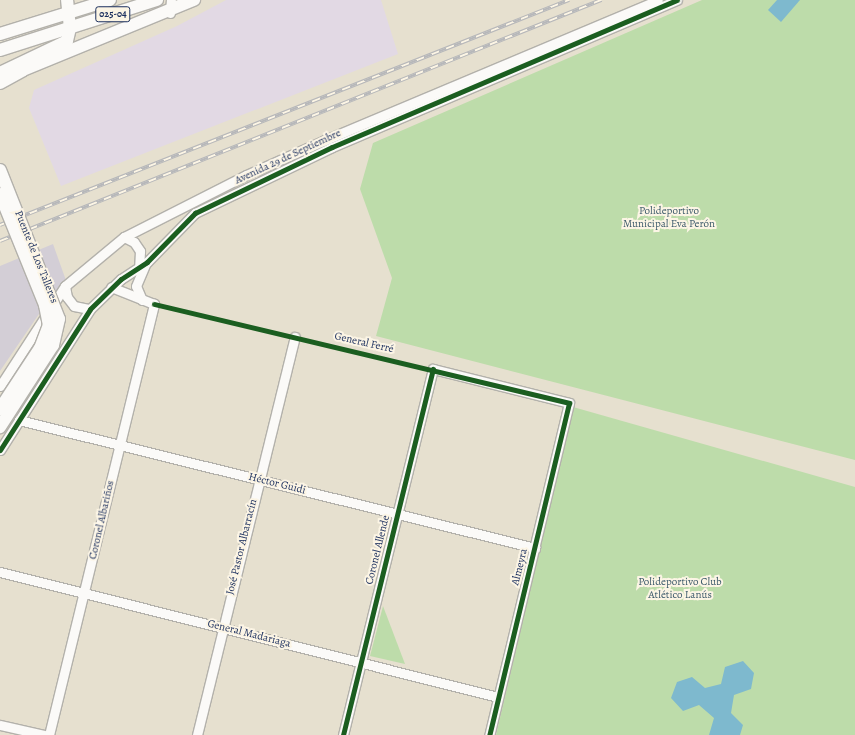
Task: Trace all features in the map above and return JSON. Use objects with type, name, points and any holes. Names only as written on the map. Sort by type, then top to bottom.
[{"type":"main road","points":[[55,18],[60,0]]},
{"type":"main road","points":[[0,83],[63,49],[67,41],[70,28],[66,14],[67,0]]},
{"type":"main road","name":"025-04","points":[[0,34],[110,0]]},
{"type":"main road","name":"025-04","points":[[0,50],[157,0]]},
{"type":"main road","points":[[0,73],[63,49],[170,13],[194,0]]},
{"type":"main road","name":"Puente de Los Talleres","points":[[0,170],[58,319],[53,345],[0,428]]},
{"type":"main road","name":"Puente de Los Talleres","points":[[0,194],[49,317],[46,337],[0,409]]},
{"type":"street","points":[[170,13],[171,0]]},
{"type":"street","name":"Avenida 29 de Septiembre","points":[[0,386],[65,286],[124,237],[318,143],[658,0]]},
{"type":"street","name":"Avenida 29 de Septiembre","points":[[0,450],[90,309],[111,287],[143,265],[184,221],[267,177],[677,0]]},
{"type":"street","points":[[124,237],[138,246],[142,257],[143,265],[136,286],[142,301]]},
{"type":"street","points":[[65,286],[70,302],[78,308],[90,309]]},
{"type":"street","points":[[111,287],[142,301]]},
{"type":"street","name":"Coronel Albariños","points":[[48,735],[154,304],[142,301]]},
{"type":"street","name":"José Pastor Albarracín","points":[[197,735],[222,627],[295,337]]},
{"type":"street","name":"Almeyra","points":[[433,369],[569,403],[489,735]]},
{"type":"street","name":"Coronel Allende","points":[[343,735],[433,369]]},
{"type":"street","name":"Héctor Guidi","points":[[19,420],[535,548]]},
{"type":"street","name":"General Madariaga","points":[[0,572],[498,697]]},
{"type":"street","points":[[0,724],[44,735]]},
{"type":"shaded area","points":[[226,0],[381,0],[398,54],[61,186],[29,108],[34,90],[177,26]]},
{"type":"shaded area","points":[[53,244],[68,286],[39,314],[0,371],[0,266]]},
{"type":"green space","name":"Polideportivo Municipal Eva Perón","points":[[702,0],[855,0],[855,460],[376,336],[392,278],[360,189],[373,143]]},
{"type":"green space","name":"Polideportivo Club Atlético Lanús","points":[[573,407],[855,487],[855,735],[496,735]]},
{"type":"green space","points":[[383,606],[405,664],[370,656]]},
{"type":"water","points":[[777,0],[800,0],[781,22],[768,10]]},
{"type":"water","points":[[743,661],[754,673],[751,689],[734,695],[731,713],[743,725],[740,735],[709,735],[714,718],[699,705],[683,711],[671,698],[677,682],[692,677],[705,688],[721,684],[725,667]]},
{"type":"railway","points":[[0,225],[569,0]]},
{"type":"railway","points":[[0,241],[601,0]]},
{"type":"cycle path","points":[[0,450],[90,309],[121,279],[147,262],[195,213],[332,147],[677,0]]},
{"type":"cycle path","name":"General Ferré","points":[[154,304],[569,403],[489,735]]},
{"type":"cycle path","points":[[343,735],[433,369]]}]
